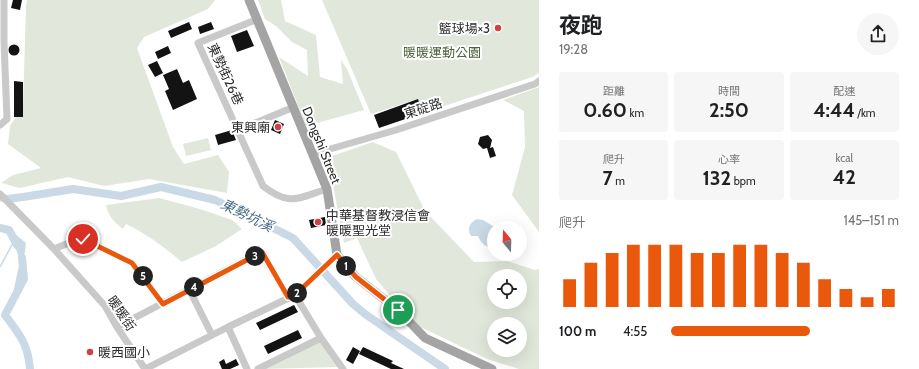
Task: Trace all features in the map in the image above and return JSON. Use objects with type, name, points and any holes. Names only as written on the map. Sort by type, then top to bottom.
[{"type":"main road","name":"Dongshi Street","points":[[249,0],[327,189],[334,257]]},
{"type":"main road","points":[[334,257],[356,277],[398,310],[425,338],[492,369]]},
{"type":"street","points":[[0,125],[7,119],[2,42],[4,0]]},
{"type":"street","name":"東勢街26巷","points":[[258,19],[198,43],[261,182],[270,191],[286,199],[292,200],[327,189]]},
{"type":"street","name":"東碇路","points":[[313,154],[396,130],[539,81]]},
{"type":"street","points":[[238,130],[294,107]]},
{"type":"street","name":"暖暖街","points":[[0,194],[54,249],[105,306],[117,327],[146,369],[292,296],[312,280],[334,257]]},
{"type":"street","points":[[54,249],[76,240],[83,239],[132,263],[163,304]]},
{"type":"street","points":[[117,327],[262,252],[343,369]]},
{"type":"street","points":[[189,289],[212,335]]},
{"type":"street","points":[[228,327],[247,369]]},
{"type":"street","points":[[258,369],[322,338]]},
{"type":"green space","points":[[27,0],[215,0],[208,9],[144,37],[137,48],[173,147],[184,164],[218,155],[229,172],[227,193],[149,179],[104,186],[68,177],[20,188],[1,183],[13,175],[41,168],[8,144],[10,126],[23,105]]},
{"type":"green space","points":[[258,0],[281,0],[285,21],[316,35],[320,77],[343,84],[341,60],[347,69],[364,110],[306,126],[279,57],[308,76],[307,50],[292,42],[276,26],[265,19]]},
{"type":"green space","name":"暖暖運動公園","points":[[322,0],[539,0],[539,73],[532,77],[423,113],[418,99],[371,114]]},
{"type":"green space","points":[[539,87],[539,232],[512,195],[525,147],[524,111],[503,100]]},
{"type":"green space","points":[[208,138],[211,150],[186,156],[183,144]]},
{"type":"green space","points":[[373,142],[396,152],[425,211],[474,262],[507,261],[535,270],[539,269],[539,369],[519,369],[487,359],[414,324],[376,279],[357,238],[344,243],[332,180],[323,159]]},
{"type":"green space","points":[[159,198],[200,209],[232,220],[242,229],[216,246],[182,262],[155,241],[134,228],[126,224],[123,229],[112,218],[106,205]]},
{"type":"green space","points":[[321,341],[338,367],[263,369]]},
{"type":"water","points":[[477,219],[487,222],[487,246],[480,241],[478,236],[471,236],[469,231],[472,222]]},
{"type":"water","points":[[0,226],[9,229],[26,243],[19,297],[13,293],[20,261],[10,231],[0,228]]},
{"type":"building","points":[[13,0],[22,0],[20,10],[11,8]]},
{"type":"building","points":[[189,22],[192,29],[171,38],[168,31]]},
{"type":"building","points":[[211,22],[214,29],[200,34],[198,27]]},
{"type":"building","points":[[247,30],[254,46],[237,52],[231,36]]},
{"type":"building","points":[[12,45],[16,45],[18,46],[18,54],[12,55],[9,52],[9,48]]},
{"type":"building","points":[[168,46],[171,53],[158,59],[155,52]]},
{"type":"building","points":[[157,61],[163,73],[155,77],[148,65]]},
{"type":"building","points":[[177,69],[183,83],[189,80],[197,99],[173,110],[165,91],[169,89],[163,75]]},
{"type":"building","points":[[14,81],[23,82],[23,117],[14,117]]},
{"type":"building","points":[[418,99],[423,113],[379,128],[374,115]]},
{"type":"building","name":"東興廟","points":[[275,120],[284,124],[280,134],[271,130]]},
{"type":"building","points":[[232,130],[236,140],[218,145],[215,135]]},
{"type":"building","points":[[488,135],[492,140],[490,148],[493,147],[496,156],[490,158],[487,148],[483,149],[478,144],[480,137]]},
{"type":"building","name":"中華基督教浸信會 暖暖聖光堂","points":[[325,217],[326,225],[311,228],[309,220]]},
{"type":"building","points":[[294,305],[298,312],[260,330],[256,323]]},
{"type":"building","points":[[298,330],[302,338],[268,354],[264,346]]},
{"type":"building","points":[[353,347],[360,351],[353,364],[346,360]]},
{"type":"building","points":[[363,347],[393,361],[391,363],[404,369],[391,369],[359,354]]},
{"type":"building","points":[[224,359],[226,364],[236,359],[239,365],[230,369],[222,369],[219,362]]},
{"type":"waterway","name":"東勢坑溪","points":[[0,197],[7,199],[73,189],[121,196],[161,187],[215,200],[293,238],[353,304],[365,314],[445,369]]},
{"type":"waterway","points":[[0,228],[9,230],[17,245]]},
{"type":"waterway","points":[[0,267],[14,241]]},
{"type":"waterway","points":[[22,258],[24,279],[5,315],[15,328],[25,346],[30,369]]},
{"type":"place","name":"籃球場×3","points":[[498,28]]},
{"type":"place","name":"東興廟","points":[[278,127]]},
{"type":"place","name":"中華基督教浸信會 暖暖聖光堂","points":[[318,222]]},
{"type":"place","name":"暖西國小","points":[[90,352]]},
{"type":"route","points":[[83,239],[132,263],[148,282],[163,304],[262,252],[288,297],[295,295],[337,255],[356,277],[398,310]]}]
